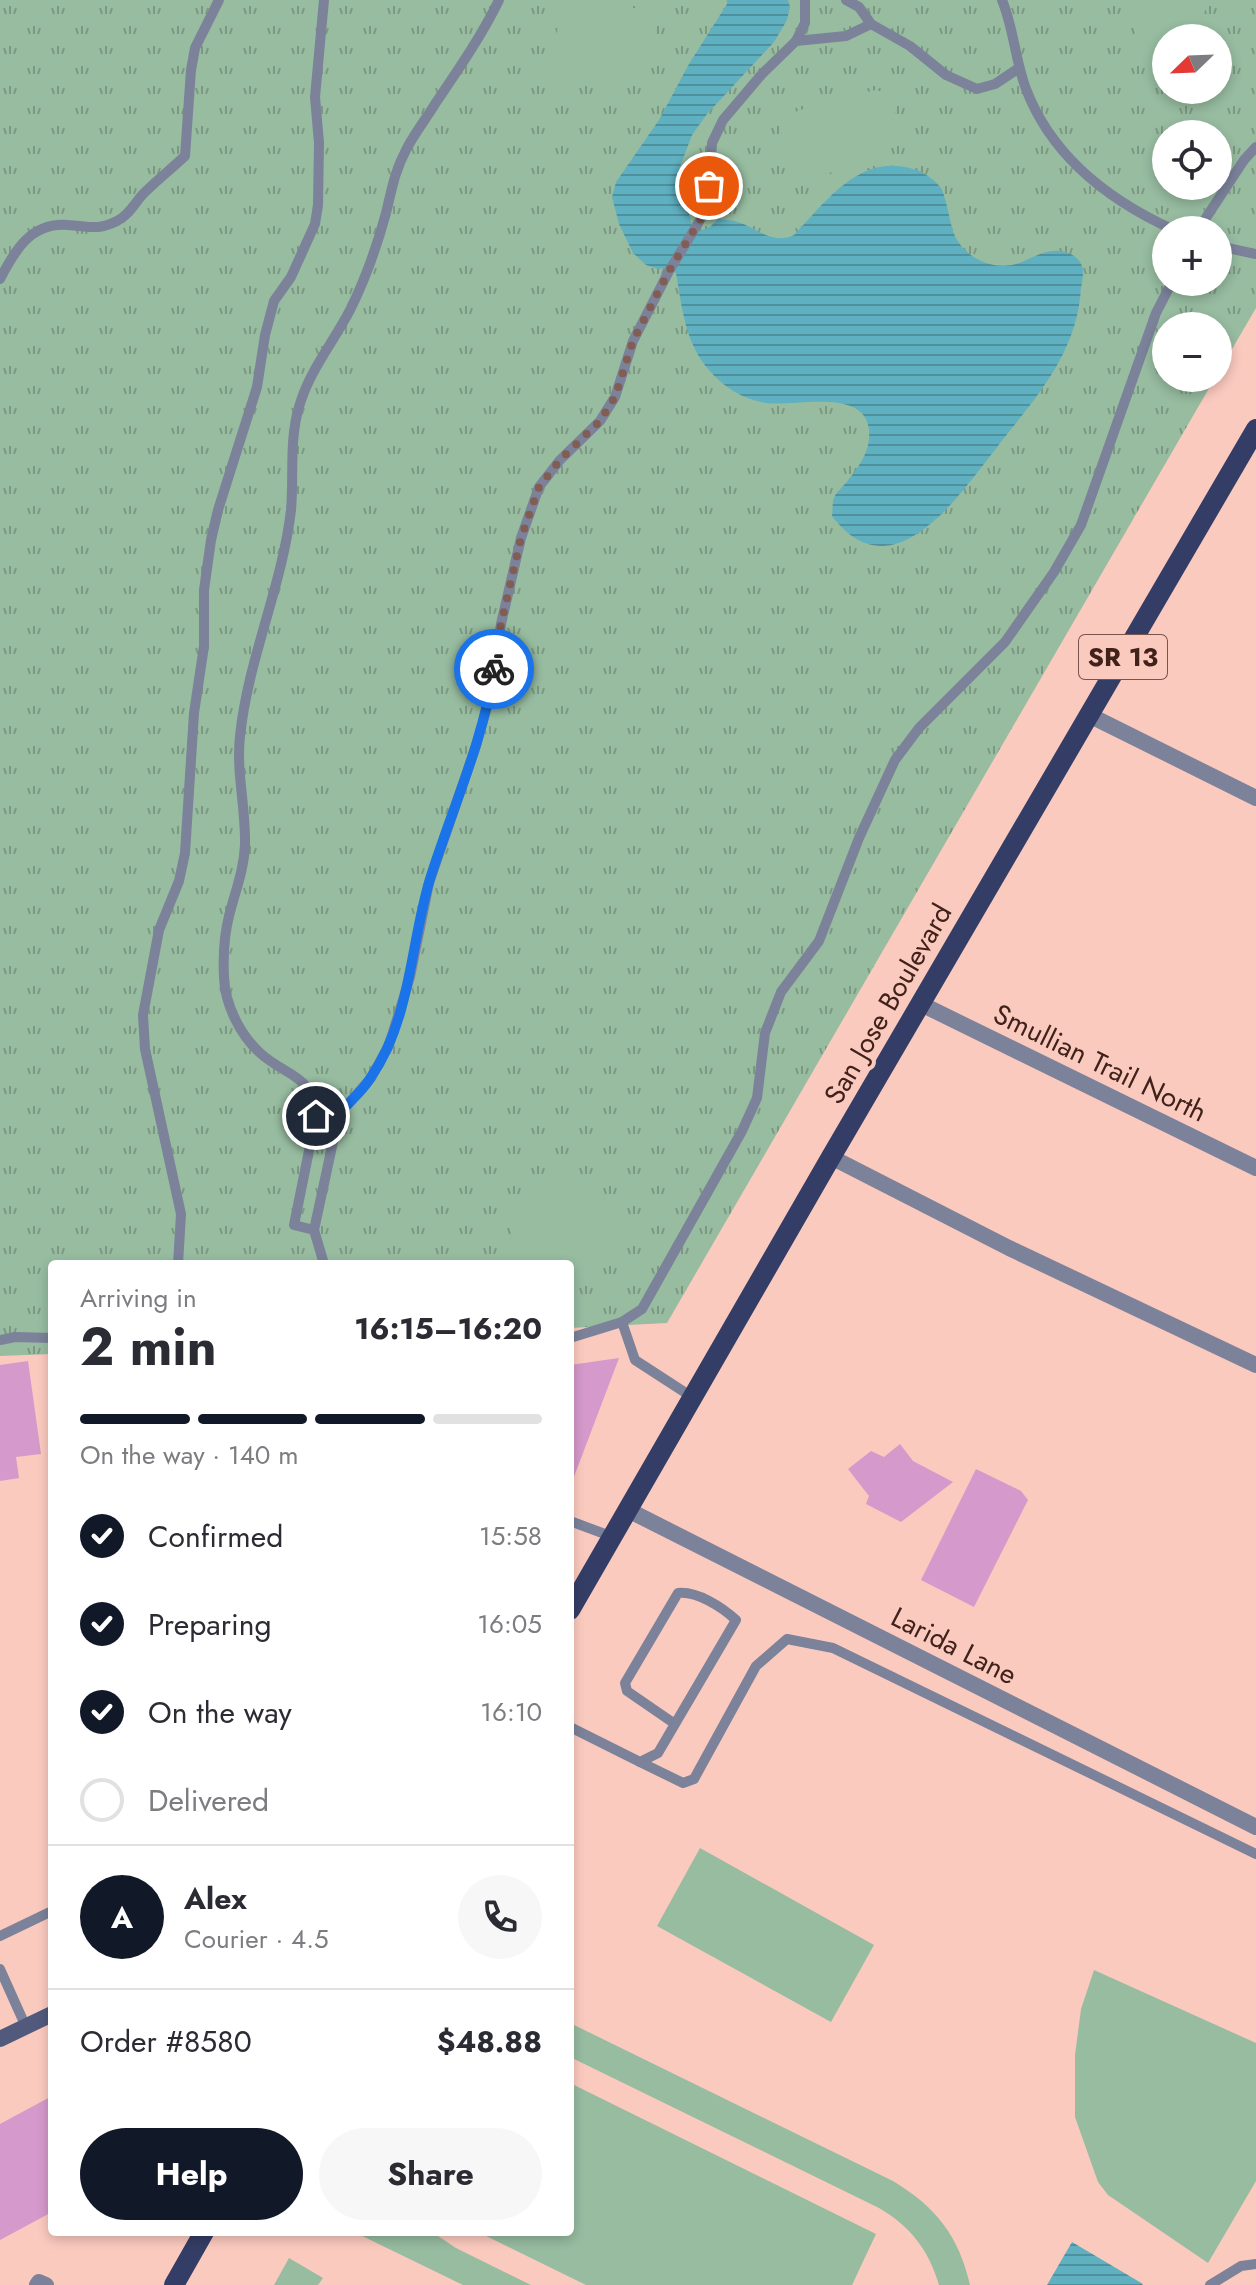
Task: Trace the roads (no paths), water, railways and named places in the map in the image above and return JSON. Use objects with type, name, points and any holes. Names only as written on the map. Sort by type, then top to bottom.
[{"type":"main road","name":"San Jose Boulevard","points":[[574,1603],[1256,429]]},
{"type":"main road","points":[[0,2039],[48,2016]]},
{"type":"main road","points":[[174,2285],[202,2236]]},
{"type":"street","points":[[1089,715],[1256,798]]},
{"type":"street","name":"Smullian Trail North","points":[[921,1004],[1256,1168]]},
{"type":"street","points":[[831,1157],[1009,1248],[1256,1365]]},
{"type":"street","name":"Larida Lane","points":[[628,1510],[1256,1827]]},
{"type":"street","points":[[37,2285],[39,2282],[46,2285]]},
{"type":"lane","points":[[0,279],[14,253],[26,239],[44,227],[64,224],[100,228],[122,219],[185,156],[195,48],[219,0]]},
{"type":"lane","points":[[178,1260],[181,1214],[145,1049],[143,1015],[159,930],[179,881],[185,853],[194,713],[204,646],[204,590],[211,540],[257,387],[274,301],[291,277],[315,224],[319,143],[315,97],[324,0]]},
{"type":"lane","points":[[314,1230],[294,1225],[316,1116],[315,1102],[308,1087],[294,1074],[261,1054],[244,1035],[231,1010],[224,981],[228,919],[245,845],[239,774],[240,737],[291,509],[294,439],[299,407],[311,375],[349,310],[368,268],[392,180],[407,147],[484,29],[499,0]]},
{"type":"lane","points":[[323,1260],[314,1230],[339,1114],[371,1078],[389,1045],[410,977],[429,883],[489,700],[501,624],[521,538],[539,487],[560,460],[600,421],[615,397],[633,341],[669,271],[708,207],[712,143],[723,120],[762,74],[796,41],[805,23],[805,0]]},
{"type":"lane","points":[[846,0],[859,7],[871,24],[910,46],[946,75],[977,89],[995,84],[1019,68]]},
{"type":"lane","points":[[1002,0],[1019,68],[1040,121],[1086,176],[1115,199],[1152,220]]},
{"type":"lane","points":[[796,41],[846,36],[871,24]]},
{"type":"lane","points":[[1207,216],[1256,147]]},
{"type":"lane","points":[[1232,249],[1256,254]]},
{"type":"lane","points":[[574,1337],[622,1322],[642,1309],[742,1131],[757,1098],[765,1033],[781,992],[819,941],[859,838],[895,760],[919,728],[1005,642],[1054,572],[1081,525],[1165,296]]},
{"type":"lane","points":[[315,1102],[339,1114]]},
{"type":"lane","points":[[305,1170],[326,1175]]},
{"type":"lane","points":[[622,1322],[635,1360],[692,1397]]},
{"type":"lane","points":[[0,1340],[48,1338]]},
{"type":"lane","points":[[574,1522],[613,1537]]},
{"type":"lane","points":[[640,1762],[658,1753],[736,1620],[727,1611],[688,1592],[678,1593],[625,1683],[627,1691],[675,1724]]},
{"type":"lane","points":[[574,1729],[683,1783],[694,1779],[756,1666],[787,1639],[833,1648],[1256,1854]]},
{"type":"lane","points":[[0,1936],[48,1913]]},
{"type":"lane","points":[[0,1969],[26,2027]]},
{"type":"lane","points":[[1210,2285],[1241,2266],[1256,2262]]},
{"type":"water","points":[[727,0],[788,0],[790,7],[787,20],[774,42],[707,114],[692,135],[678,172],[692,226],[700,231],[718,219],[728,220],[772,237],[786,238],[794,235],[846,183],[876,168],[894,166],[917,170],[937,183],[944,195],[957,240],[978,260],[1006,266],[1048,252],[1061,251],[1076,258],[1082,267],[1078,312],[1071,335],[1051,376],[962,492],[922,531],[900,543],[877,546],[855,538],[832,516],[835,496],[866,452],[869,429],[864,416],[855,408],[841,403],[766,403],[742,396],[721,382],[701,359],[690,336],[676,273],[646,265],[633,253],[619,224],[612,197],[616,182],[659,120]]},
{"type":"water","points":[[1072,2242],[1143,2284],[1047,2285]]}]
